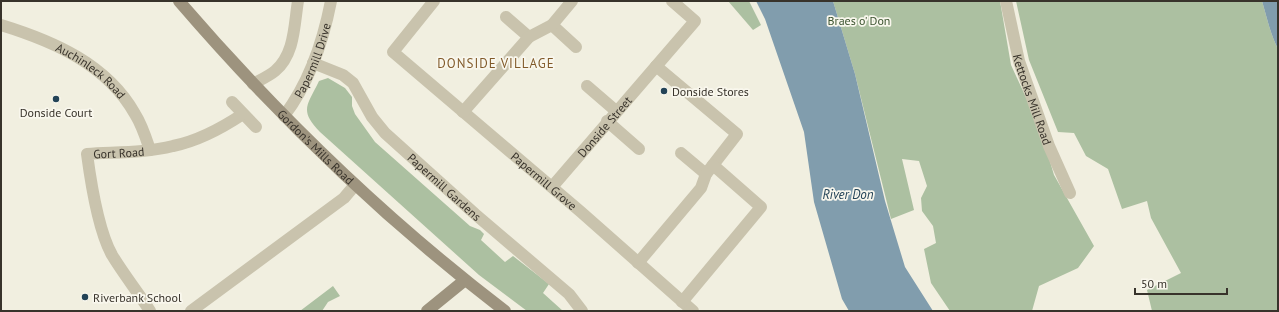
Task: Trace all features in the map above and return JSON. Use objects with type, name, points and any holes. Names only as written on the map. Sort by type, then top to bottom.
[{"type":"main road","name":"Gordon's Mills Road","points":[[179,1],[253,84],[355,185],[465,280],[505,311]]},
{"type":"main road","points":[[427,311],[465,280]]},
{"type":"street","points":[[253,84],[274,72],[283,63],[290,52],[298,1]]},
{"type":"street","name":"Papermill Drive","points":[[284,116],[301,90],[313,63],[331,1]]},
{"type":"street","name":"Papermill Grove","points":[[434,1],[393,52],[552,187],[693,311]]},
{"type":"street","points":[[463,112],[529,37],[552,25],[572,1]]},
{"type":"street","name":"Donside Street","points":[[552,187],[695,21],[672,1]]},
{"type":"street","name":"Kettocks Mill Road","points":[[1006,1],[1018,61],[1049,146],[1070,193]]},
{"type":"street","points":[[506,17],[529,37]]},
{"type":"street","name":"Auchinleck Road","points":[[1,25],[52,43],[75,55],[101,74],[121,95],[135,113],[150,150]]},
{"type":"street","points":[[552,25],[576,47]]},
{"type":"street","name":"Papermill Gardens","points":[[313,63],[343,75],[353,83],[372,117],[385,133],[477,217],[569,294],[582,311]]},
{"type":"street","points":[[638,263],[702,188],[709,169],[737,134],[656,66]]},
{"type":"street","points":[[587,86],[616,111]]},
{"type":"street","points":[[232,102],[256,127]]},
{"type":"street","name":"Gort Road","points":[[150,311],[112,254],[107,243],[94,197],[87,154],[150,150],[187,142],[222,127],[243,114]]},
{"type":"street","points":[[607,122],[639,149]]},
{"type":"street","points":[[681,153],[709,169],[761,207],[682,302]]},
{"type":"street","points":[[191,311],[344,198],[355,185]]},
{"type":"green space","points":[[728,1],[749,1],[761,25],[753,30]]},
{"type":"green space","name":"Braes o' Don","points":[[833,1],[1000,1],[1011,65],[1040,128],[1054,175],[1094,246],[1078,268],[1039,286],[1032,311],[950,311],[931,283],[924,249],[936,243],[933,226],[922,211],[921,198],[927,186],[919,161],[902,159],[914,210],[891,219],[855,74]]},
{"type":"green space","points":[[1016,1],[1262,1],[1278,49],[1278,311],[1152,311],[1147,290],[1181,273],[1151,218],[1147,201],[1122,209],[1108,169],[1086,156],[1074,133],[1058,132],[1029,60]]},
{"type":"green space","points":[[328,78],[345,88],[352,97],[352,106],[355,114],[375,142],[470,226],[480,230],[484,234],[481,240],[505,262],[513,256],[549,284],[543,293],[563,311],[527,311],[479,275],[320,132],[309,118],[307,108],[319,81]]},
{"type":"green space","points":[[333,286],[340,296],[328,302],[322,311],[300,311]]},
{"type":"water","name":"River Don","points":[[756,1],[833,1],[855,74],[885,201],[905,267],[933,311],[849,311],[842,299],[814,202],[804,132],[765,19]]},
{"type":"water","points":[[1262,1],[1278,1],[1278,49],[1271,31]]},
{"type":"place","name":"Donside Stores","points":[[664,91]]},
{"type":"place","name":"Donside Court","points":[[56,99]]},
{"type":"place","name":"Riverbank School","points":[[85,297]]},
{"type":"district","name":"DONSIDE VILLAGE","points":[[496,63]]}]
